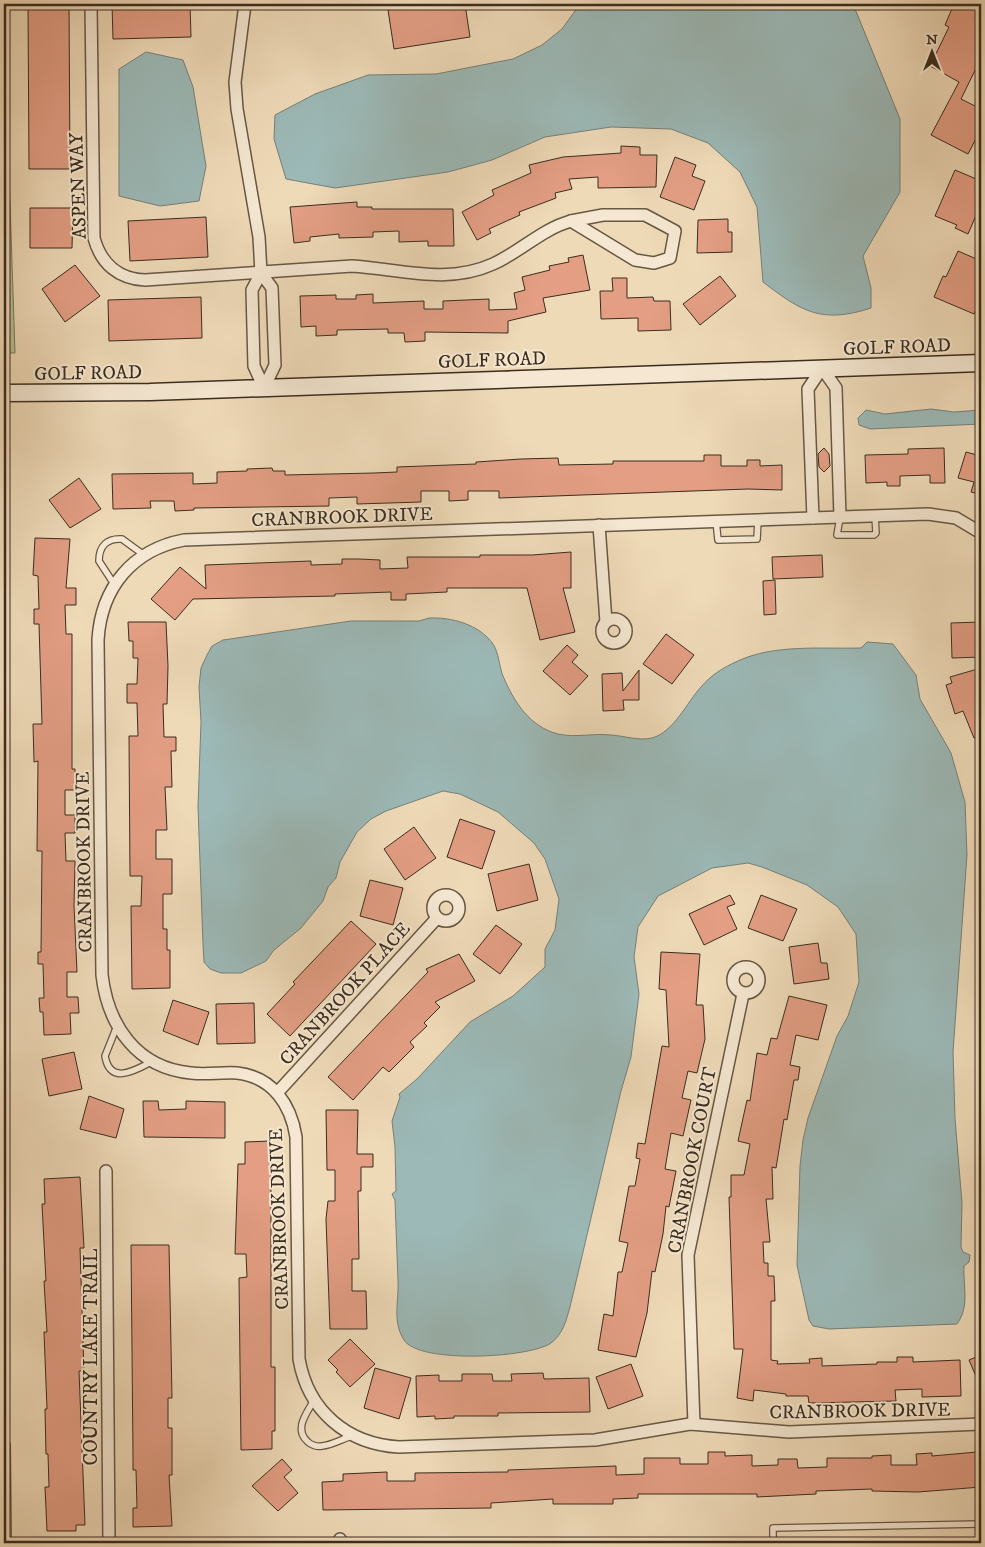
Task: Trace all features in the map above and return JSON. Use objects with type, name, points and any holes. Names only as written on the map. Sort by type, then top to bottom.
[{"type":"street","name":"ASPEN WAY","points":[[91,4],[94,238],[100,255],[119,274],[136,280],[352,266],[382,268],[422,275],[453,275],[492,264],[556,225],[571,221],[603,215],[645,215],[674,231],[670,258],[654,263],[635,260],[571,221]]},
{"type":"street","points":[[245,4],[235,82],[237,109],[256,212],[262,273],[272,288],[274,365],[264,388]]},
{"type":"street","points":[[262,273],[252,290],[254,366],[264,388]]},
{"type":"street","name":"GOLF ROAD","points":[[4,392],[76,394],[981,363]]},
{"type":"street","points":[[813,518],[808,389],[822,368],[836,388],[840,517]]},
{"type":"street","name":"CRANBROOK DRIVE","points":[[981,533],[964,521],[947,515],[928,514],[194,539],[163,545],[144,555],[127,568],[114,584],[101,614],[98,650],[102,975],[107,1006],[117,1026],[132,1045],[153,1061],[186,1072],[246,1075],[262,1081],[277,1093],[291,1112],[296,1137],[299,1349],[304,1380],[314,1400],[334,1424],[352,1436],[371,1444],[399,1447],[595,1440],[694,1424],[789,1432],[981,1424]]},
{"type":"street","points":[[599,525],[606,622]]},
{"type":"street","name":"CRANBROOK PLACE","points":[[277,1093],[437,918]]},
{"type":"street","name":"CRANBROOK COURT","points":[[694,1424],[688,1255],[743,994]]},
{"type":"street","name":"COUNTRY LAKE TRAIL","points":[[106,1171],[109,1543]]},
{"type":"street","points":[[4,1445],[5,1543]]},
{"type":"lane","points":[[840,517],[837,535],[874,535],[876,533],[875,515]]},
{"type":"lane","points":[[716,521],[718,540],[757,539],[758,520]]},
{"type":"lane","points":[[114,584],[99,561],[104,544],[110,540],[122,539],[144,555]]},
{"type":"lane","points":[[117,1026],[105,1056],[112,1070],[118,1073],[129,1073],[153,1061]]},
{"type":"lane","points":[[314,1400],[301,1424],[303,1436],[307,1441],[318,1447],[352,1436]]},
{"type":"lane","points":[[773,1543],[773,1528],[981,1524]]},
{"type":"green space","points":[[4,22],[15,353],[4,353]]},
{"type":"water","points":[[580,4],[853,4],[900,119],[900,192],[863,256],[871,288],[871,308],[839,315],[813,312],[789,301],[763,282],[757,207],[740,172],[708,143],[671,129],[611,127],[545,137],[492,160],[448,172],[335,188],[286,179],[274,139],[275,115],[315,94],[368,75],[436,74],[513,59],[542,45],[562,29]]},
{"type":"water","points":[[146,52],[183,60],[193,87],[206,166],[199,201],[160,206],[119,196],[119,69]]},
{"type":"water","points":[[931,409],[954,412],[981,410],[981,424],[870,429],[859,425],[858,418],[866,410],[885,414]]},
{"type":"water","points":[[429,618],[464,623],[480,631],[493,644],[503,676],[512,695],[524,712],[539,726],[548,731],[571,736],[604,735],[642,739],[660,735],[680,716],[696,693],[709,679],[728,666],[752,656],[798,648],[861,648],[867,642],[893,644],[916,675],[920,699],[951,753],[965,802],[967,855],[953,1052],[955,1119],[962,1203],[961,1247],[963,1252],[970,1255],[969,1262],[964,1266],[965,1303],[957,1324],[829,1329],[813,1326],[809,1320],[797,1265],[800,1166],[803,1140],[808,1118],[837,1036],[848,1016],[859,982],[856,934],[838,907],[807,885],[748,863],[712,868],[658,896],[638,927],[634,957],[639,994],[631,1057],[621,1091],[570,1307],[564,1327],[558,1336],[551,1343],[539,1348],[499,1355],[475,1356],[430,1353],[414,1348],[404,1340],[400,1333],[397,1319],[398,1281],[395,1200],[392,1194],[396,1191],[395,1147],[392,1121],[400,1097],[399,1094],[417,1079],[470,1022],[513,996],[545,967],[545,949],[555,930],[559,899],[545,859],[534,843],[498,812],[460,794],[443,791],[386,811],[371,819],[357,832],[340,862],[336,878],[328,887],[323,901],[301,928],[274,950],[266,961],[241,973],[221,973],[210,969],[204,962],[203,944],[198,807],[201,722],[199,687],[201,668],[207,655],[212,646],[223,640],[351,621],[419,621]]},
{"type":"building","points":[[28,4],[69,4],[70,169],[29,169]]},
{"type":"building","points":[[112,4],[190,4],[191,37],[113,39]]},
{"type":"building","points":[[424,4],[465,4],[470,37],[394,49],[388,10]]},
{"type":"building","points":[[954,4],[981,4],[981,58],[961,99],[981,109],[981,129],[968,154],[931,135],[959,82],[930,66],[949,27],[945,25]]},
{"type":"building","points":[[621,146],[640,147],[640,155],[657,155],[656,187],[598,188],[598,177],[569,179],[572,189],[555,193],[556,198],[519,212],[520,215],[489,229],[491,233],[477,240],[462,212],[494,195],[492,190],[531,173],[529,165],[563,157],[621,153]]},
{"type":"building","points":[[675,157],[696,165],[692,176],[705,181],[694,210],[660,197]]},
{"type":"building","points":[[955,170],[981,181],[981,204],[968,234],[955,228],[957,225],[935,216]]},
{"type":"building","points":[[357,202],[357,207],[372,207],[372,209],[453,209],[454,246],[428,246],[428,241],[399,242],[399,231],[373,232],[373,237],[339,238],[339,234],[310,237],[310,241],[294,243],[290,207]]},
{"type":"building","points":[[30,208],[73,208],[72,248],[30,248]]},
{"type":"building","points":[[206,217],[208,257],[130,261],[128,221]]},
{"type":"building","points":[[728,219],[728,232],[732,232],[732,252],[697,253],[698,220]]},
{"type":"building","points":[[958,251],[981,261],[981,297],[974,314],[934,297],[943,276],[946,277]]},
{"type":"building","points":[[583,255],[590,290],[543,298],[546,312],[508,321],[508,333],[425,332],[425,341],[405,342],[404,333],[388,333],[388,329],[337,330],[337,335],[316,336],[316,326],[301,327],[300,296],[336,295],[336,299],[356,299],[356,295],[373,294],[373,303],[424,301],[424,309],[443,309],[443,301],[489,299],[489,310],[517,309],[514,293],[525,290],[522,277],[550,270],[549,266],[569,262],[568,258]]},
{"type":"building","points":[[75,265],[100,296],[65,322],[42,289]]},
{"type":"building","points":[[720,276],[736,296],[700,325],[683,304]]},
{"type":"building","points":[[612,278],[627,278],[627,298],[653,297],[654,301],[670,301],[671,330],[638,331],[638,318],[601,319],[600,291],[613,291]]},
{"type":"building","points":[[201,297],[202,338],[109,341],[108,300]]},
{"type":"building","points":[[824,448],[829,454],[830,466],[824,472],[819,467],[818,454]]},
{"type":"building","points":[[944,448],[945,483],[930,483],[930,475],[900,476],[900,486],[887,486],[887,482],[866,483],[865,455],[908,454],[908,449]]},
{"type":"building","points":[[966,452],[981,456],[981,495],[971,492],[974,482],[958,478]]},
{"type":"building","points":[[704,455],[721,455],[721,466],[747,466],[747,460],[760,460],[760,466],[782,465],[782,490],[748,489],[499,498],[499,491],[468,491],[468,500],[449,501],[449,491],[421,491],[421,502],[357,504],[357,497],[329,498],[329,506],[194,508],[194,510],[175,511],[174,501],[150,501],[151,508],[113,509],[112,474],[193,473],[193,484],[217,483],[217,472],[247,471],[247,469],[272,468],[273,471],[285,471],[285,475],[374,473],[397,472],[397,467],[476,464],[476,462],[521,459],[558,458],[559,465],[613,464],[613,461],[704,461]]},
{"type":"building","points":[[79,478],[101,509],[70,528],[49,500]]},
{"type":"building","points":[[35,538],[70,539],[66,588],[76,588],[76,605],[65,605],[66,634],[72,634],[72,769],[75,769],[75,790],[65,790],[65,815],[75,815],[75,833],[65,833],[66,861],[75,861],[74,906],[77,972],[67,972],[67,997],[78,997],[79,1013],[70,1013],[71,1034],[44,1035],[43,1012],[40,1012],[39,998],[44,998],[43,964],[38,964],[38,952],[41,952],[42,851],[37,851],[38,761],[34,762],[33,724],[42,724],[39,624],[34,624],[34,609],[39,609],[38,576],[33,575]]},
{"type":"building","points":[[571,552],[571,588],[563,588],[575,632],[540,640],[527,588],[447,588],[447,592],[406,594],[406,600],[391,600],[391,592],[335,594],[335,596],[193,599],[175,620],[151,599],[180,567],[206,589],[205,565],[311,561],[311,565],[342,564],[342,559],[359,559],[380,560],[380,569],[408,568],[407,557],[480,557],[480,555],[532,555]]},
{"type":"building","points":[[822,555],[823,577],[773,579],[772,557]]},
{"type":"building","points":[[775,580],[776,614],[764,615],[763,581]]},
{"type":"building","points":[[128,622],[166,622],[168,666],[167,704],[163,704],[164,737],[176,737],[176,751],[171,751],[172,787],[165,787],[167,830],[156,830],[156,859],[172,859],[172,894],[163,894],[163,929],[167,929],[167,950],[170,950],[170,988],[132,989],[131,906],[141,906],[142,876],[130,876],[129,736],[138,736],[137,703],[127,703],[127,684],[137,684],[138,658],[133,658],[133,641],[129,641]]},
{"type":"building","points":[[981,622],[981,657],[952,658],[951,623]]},
{"type":"building","points":[[666,634],[694,655],[672,684],[643,664]]},
{"type":"building","points":[[567,645],[578,655],[572,662],[588,676],[570,695],[543,671]]},
{"type":"building","points":[[981,668],[981,735],[974,738],[963,711],[955,714],[946,685],[952,683],[950,677]]},
{"type":"building","points":[[639,670],[639,700],[623,700],[624,710],[603,711],[602,674],[622,673],[623,691]]},
{"type":"building","points":[[460,819],[495,831],[482,869],[447,857]]},
{"type":"building","points":[[414,827],[436,858],[405,880],[384,849]]},
{"type":"building","points":[[529,864],[538,900],[497,911],[488,874]]},
{"type":"building","points":[[370,880],[403,888],[393,925],[360,916]]},
{"type":"building","points":[[730,895],[735,904],[727,907],[737,929],[704,945],[689,914]]},
{"type":"building","points":[[761,895],[797,909],[783,941],[748,928]]},
{"type":"building","points":[[351,921],[376,944],[290,1036],[267,1014],[295,984],[293,982]]},
{"type":"building","points":[[496,925],[522,944],[500,974],[473,954]]},
{"type":"building","points":[[818,943],[821,963],[827,963],[829,979],[794,984],[789,947]]},
{"type":"building","points":[[661,952],[700,954],[696,1005],[703,1005],[705,1039],[697,1073],[688,1071],[682,1098],[691,1100],[683,1136],[671,1133],[665,1169],[676,1171],[669,1207],[666,1206],[663,1234],[655,1272],[652,1271],[647,1313],[636,1357],[598,1350],[604,1314],[613,1316],[618,1272],[622,1272],[628,1243],[619,1241],[629,1186],[635,1186],[640,1159],[636,1158],[638,1143],[645,1144],[662,1046],[669,1047],[666,990],[659,989]]},
{"type":"building","points":[[459,954],[475,981],[435,1002],[440,1007],[424,1023],[427,1026],[410,1042],[414,1047],[389,1072],[383,1067],[353,1100],[328,1077],[428,972],[426,969]]},
{"type":"building","points":[[789,996],[827,1005],[818,1040],[796,1035],[790,1065],[800,1067],[798,1080],[794,1080],[787,1120],[784,1119],[776,1168],[772,1167],[773,1199],[766,1199],[770,1242],[763,1242],[764,1263],[768,1263],[768,1276],[774,1276],[775,1301],[771,1301],[771,1360],[778,1361],[777,1364],[810,1363],[809,1359],[822,1358],[822,1366],[897,1362],[897,1357],[913,1357],[913,1362],[960,1360],[961,1396],[922,1397],[922,1389],[895,1390],[896,1401],[809,1403],[808,1396],[786,1396],[786,1394],[754,1390],[753,1401],[737,1398],[743,1349],[734,1349],[729,1197],[731,1197],[731,1175],[744,1175],[750,1144],[738,1141],[747,1100],[750,1101],[757,1053],[767,1055],[771,1038],[777,1039]]},
{"type":"building","points":[[173,1000],[209,1012],[198,1045],[163,1031]]},
{"type":"building","points":[[254,1003],[255,1043],[217,1044],[216,1004]]},
{"type":"building","points":[[74,1052],[82,1089],[49,1096],[42,1059]]},
{"type":"building","points":[[89,1096],[124,1109],[116,1138],[80,1129]]},
{"type":"building","points":[[143,1101],[158,1101],[159,1110],[186,1109],[186,1101],[225,1102],[225,1138],[144,1137]]},
{"type":"building","points":[[326,1110],[358,1110],[357,1154],[373,1154],[373,1167],[361,1167],[361,1191],[358,1191],[359,1259],[352,1259],[352,1291],[366,1291],[367,1329],[330,1329],[326,1219],[328,1201],[335,1201],[335,1170],[327,1170]]},
{"type":"building","points":[[271,1141],[271,1367],[275,1367],[275,1431],[272,1431],[272,1449],[241,1450],[239,1278],[247,1277],[246,1254],[235,1254],[238,1164],[245,1164],[245,1142]]},
{"type":"building","points":[[80,1177],[84,1248],[80,1248],[84,1371],[79,1371],[85,1525],[76,1525],[76,1531],[47,1531],[45,1487],[49,1487],[45,1409],[47,1409],[44,1332],[47,1332],[42,1204],[45,1204],[44,1179]]},
{"type":"building","points":[[131,1245],[169,1245],[172,1398],[168,1398],[168,1428],[172,1428],[172,1475],[169,1475],[172,1526],[133,1527],[133,1508],[137,1508],[136,1470],[133,1470]]},
{"type":"building","points":[[350,1339],[375,1364],[350,1387],[328,1360]]},
{"type":"building","points":[[981,1355],[981,1388],[969,1360]]},
{"type":"building","points":[[631,1364],[643,1396],[608,1409],[596,1377]]},
{"type":"building","points":[[375,1368],[411,1378],[399,1419],[364,1408]]},
{"type":"building","points":[[543,1373],[544,1379],[589,1378],[590,1412],[498,1413],[498,1416],[454,1416],[454,1418],[435,1419],[435,1416],[417,1417],[416,1376],[439,1375],[439,1381],[462,1381],[462,1374],[492,1374],[493,1381],[512,1381],[511,1374]]},
{"type":"building","points":[[708,1452],[725,1452],[725,1456],[752,1455],[752,1466],[778,1465],[778,1459],[797,1459],[798,1468],[827,1467],[827,1458],[872,1458],[872,1456],[891,1455],[891,1465],[917,1465],[916,1454],[932,1453],[932,1456],[977,1452],[977,1460],[981,1460],[981,1487],[918,1492],[872,1491],[872,1489],[816,1491],[816,1494],[757,1497],[757,1494],[638,1494],[638,1498],[613,1499],[613,1504],[553,1504],[553,1499],[491,1503],[491,1508],[323,1510],[322,1482],[343,1481],[343,1474],[387,1472],[387,1481],[415,1481],[415,1473],[508,1472],[508,1470],[616,1466],[616,1475],[644,1474],[644,1458],[680,1458],[680,1464],[708,1464]]},
{"type":"building","points":[[282,1459],[292,1470],[284,1477],[298,1493],[278,1511],[252,1486]]}]
